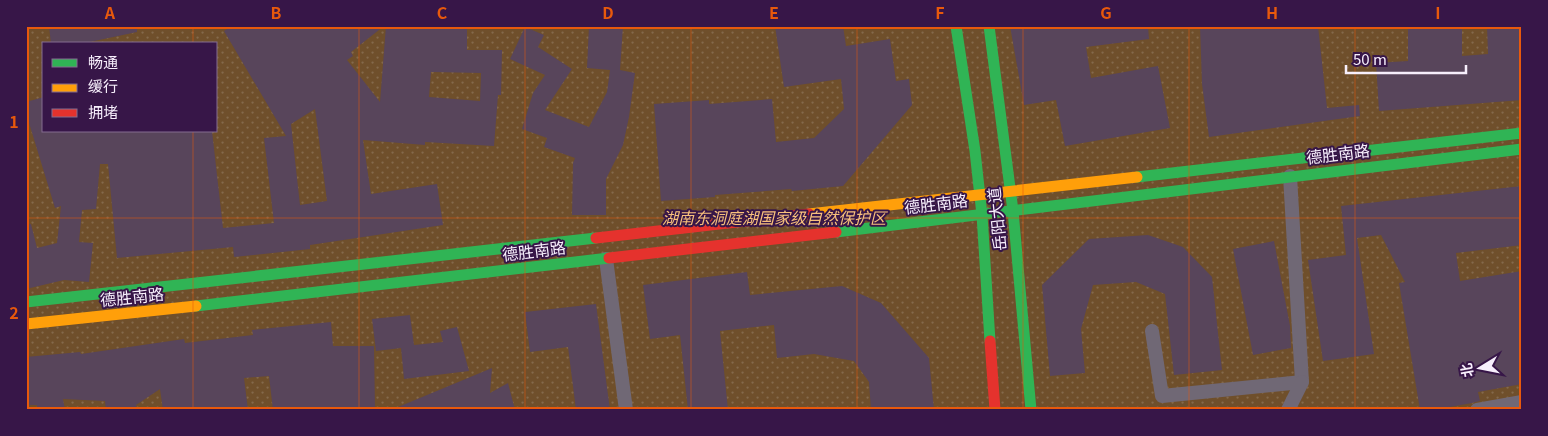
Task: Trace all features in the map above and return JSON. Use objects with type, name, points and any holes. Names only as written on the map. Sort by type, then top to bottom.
[{"type":"main road","name":"岳阳大道","points":[[956,26],[975,151],[982,215],[995,410]]},
{"type":"main road","name":"岳阳大道","points":[[989,26],[1011,190],[1031,410]]},
{"type":"main road","name":"德胜南路","points":[[26,302],[1522,133]]},
{"type":"main road","name":"德胜南路","points":[[26,324],[104,317],[1013,212],[1290,176],[1522,149]]},
{"type":"street","points":[[1288,410],[1302,382],[1290,176]]},
{"type":"street","points":[[606,259],[626,410]]},
{"type":"street","points":[[1152,331],[1162,396],[1302,382]]},
{"type":"street","points":[[1477,410],[1522,402]]},
{"type":"green space","name":"湖南东洞庭湖国家级自然保护区","points":[[26,26],[1522,26],[1522,410],[26,410]]},
{"type":"building","points":[[49,26],[137,26],[137,32],[90,42],[51,42]]},
{"type":"building","points":[[232,26],[384,26],[351,52],[353,56],[347,60],[380,102],[386,26],[467,26],[467,50],[502,50],[501,95],[498,95],[494,146],[425,142],[425,145],[363,140],[371,194],[437,184],[443,225],[310,245],[310,249],[234,257],[233,247],[117,258],[108,164],[100,164],[96,209],[82,210],[79,242],[93,243],[89,282],[64,280],[26,289],[26,225],[31,224],[37,248],[57,243],[61,206],[55,208],[26,113],[26,102],[42,98],[42,132],[212,132],[223,228],[274,223],[264,138],[286,136],[224,31]],"holes":[[[431,72],[481,73],[480,101],[429,97]],[[315,109],[327,201],[300,205],[291,124]]]},
{"type":"building","points":[[589,26],[623,26],[620,70],[635,73],[623,145],[606,179],[606,215],[572,215],[573,163],[575,158],[544,147],[547,138],[522,129],[533,93],[545,75],[510,59],[525,27],[544,35],[538,47],[572,69],[545,110],[589,127],[607,92],[610,70],[587,68]]},
{"type":"building","points":[[775,26],[843,26],[846,46],[890,39],[896,81],[909,79],[912,105],[843,186],[715,195],[715,197],[661,201],[654,104],[709,100],[709,104],[772,99],[776,142],[814,138],[844,109],[841,79],[784,87]]},
{"type":"building","points":[[1010,26],[1066,26],[1067,29],[1082,26],[1148,26],[1149,39],[1086,47],[1091,78],[1158,66],[1170,128],[1065,146],[1056,100],[1024,105]]},
{"type":"building","points":[[1200,26],[1318,26],[1327,108],[1359,105],[1360,116],[1209,137],[1202,84]]},
{"type":"building","points":[[1408,26],[1462,26],[1462,56],[1488,54],[1487,26],[1522,26],[1522,100],[1379,111],[1376,63],[1408,61]]},
{"type":"building","points":[[1522,186],[1522,245],[1456,253],[1460,281],[1522,271],[1522,384],[1478,392],[1480,401],[1432,410],[1420,410],[1399,283],[1405,282],[1381,235],[1357,238],[1374,354],[1323,361],[1308,260],[1346,255],[1341,206]]},
{"type":"building","points":[[1148,235],[1183,247],[1212,277],[1222,370],[1174,375],[1165,294],[1136,282],[1093,285],[1081,329],[1085,373],[1050,376],[1042,285],[1089,239]]},
{"type":"building","points":[[1274,241],[1290,326],[1291,348],[1253,355],[1233,249]]},
{"type":"building","points":[[747,272],[750,295],[842,286],[881,303],[929,358],[934,410],[871,410],[869,382],[854,361],[814,354],[777,358],[774,325],[720,331],[728,410],[688,410],[680,335],[650,339],[643,285]]},
{"type":"building","points":[[596,304],[610,410],[576,410],[568,347],[530,352],[525,312]]},
{"type":"building","points":[[410,315],[414,345],[443,342],[440,331],[457,327],[469,371],[404,379],[401,348],[376,351],[372,319]]},
{"type":"building","points":[[331,322],[333,346],[374,346],[375,410],[273,410],[269,376],[244,378],[248,410],[163,410],[160,389],[136,405],[137,410],[106,410],[105,401],[63,399],[65,410],[37,410],[37,405],[26,405],[26,357],[80,352],[81,354],[184,339],[185,343],[253,335],[252,330]]},
{"type":"building","points":[[492,368],[490,393],[508,383],[515,410],[391,410]]},
{"type":"traffic: fast","points":[[956,26],[975,151],[982,215],[990,341]]},
{"type":"traffic: fast","points":[[989,26],[1013,211],[1031,410]]},
{"type":"traffic: fast","points":[[1137,177],[1522,133]]},
{"type":"traffic: fast","points":[[836,232],[1522,149]]},
{"type":"traffic: fast","points":[[26,302],[596,238]]},
{"type":"traffic: fast","points":[[196,306],[609,258]]},
{"type":"traffic: slow","points":[[809,214],[1137,177]]},
{"type":"traffic: slow","points":[[26,324],[196,306]]},
{"type":"traffic: jam","points":[[596,238],[809,214]]},
{"type":"traffic: jam","points":[[609,258],[836,232]]},
{"type":"traffic: jam","points":[[990,341],[995,410]]}]
